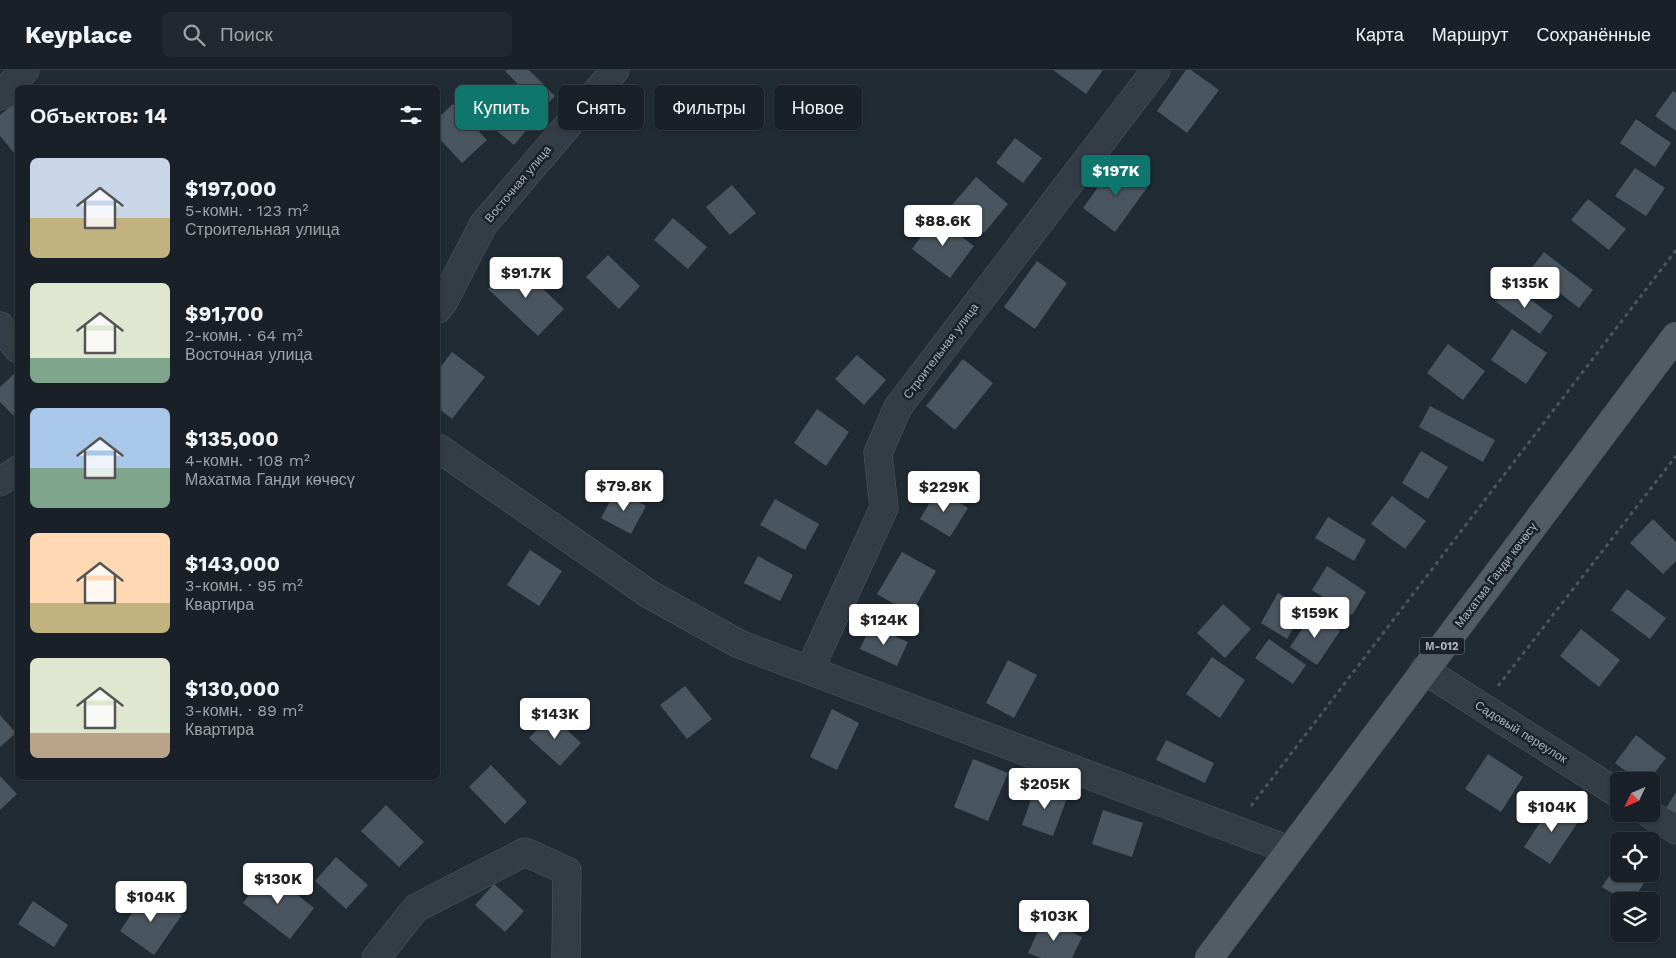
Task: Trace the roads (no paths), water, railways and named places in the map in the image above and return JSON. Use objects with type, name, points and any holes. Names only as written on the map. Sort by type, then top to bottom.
[{"type":"main road","name":"Махатма Ганди көчөсү","points":[[1208,958],[1676,336]]},
{"type":"street","points":[[0,96],[25,70]]},
{"type":"street","name":"Восточная улица","points":[[440,305],[483,225],[615,70]]},
{"type":"street","name":"Строительная улица","points":[[810,669],[884,508],[878,453],[898,407],[1156,70]]},
{"type":"street","points":[[0,326],[15,344]]},
{"type":"street","points":[[440,449],[649,594],[739,644],[1289,850]]},
{"type":"street","points":[[0,482],[15,472]]},
{"type":"street","name":"Садовый переулок","points":[[1424,670],[1610,788]]},
{"type":"street","points":[[1660,820],[1676,830]]},
{"type":"street","points":[[376,958],[416,908],[525,852],[567,871],[566,958]]}]
